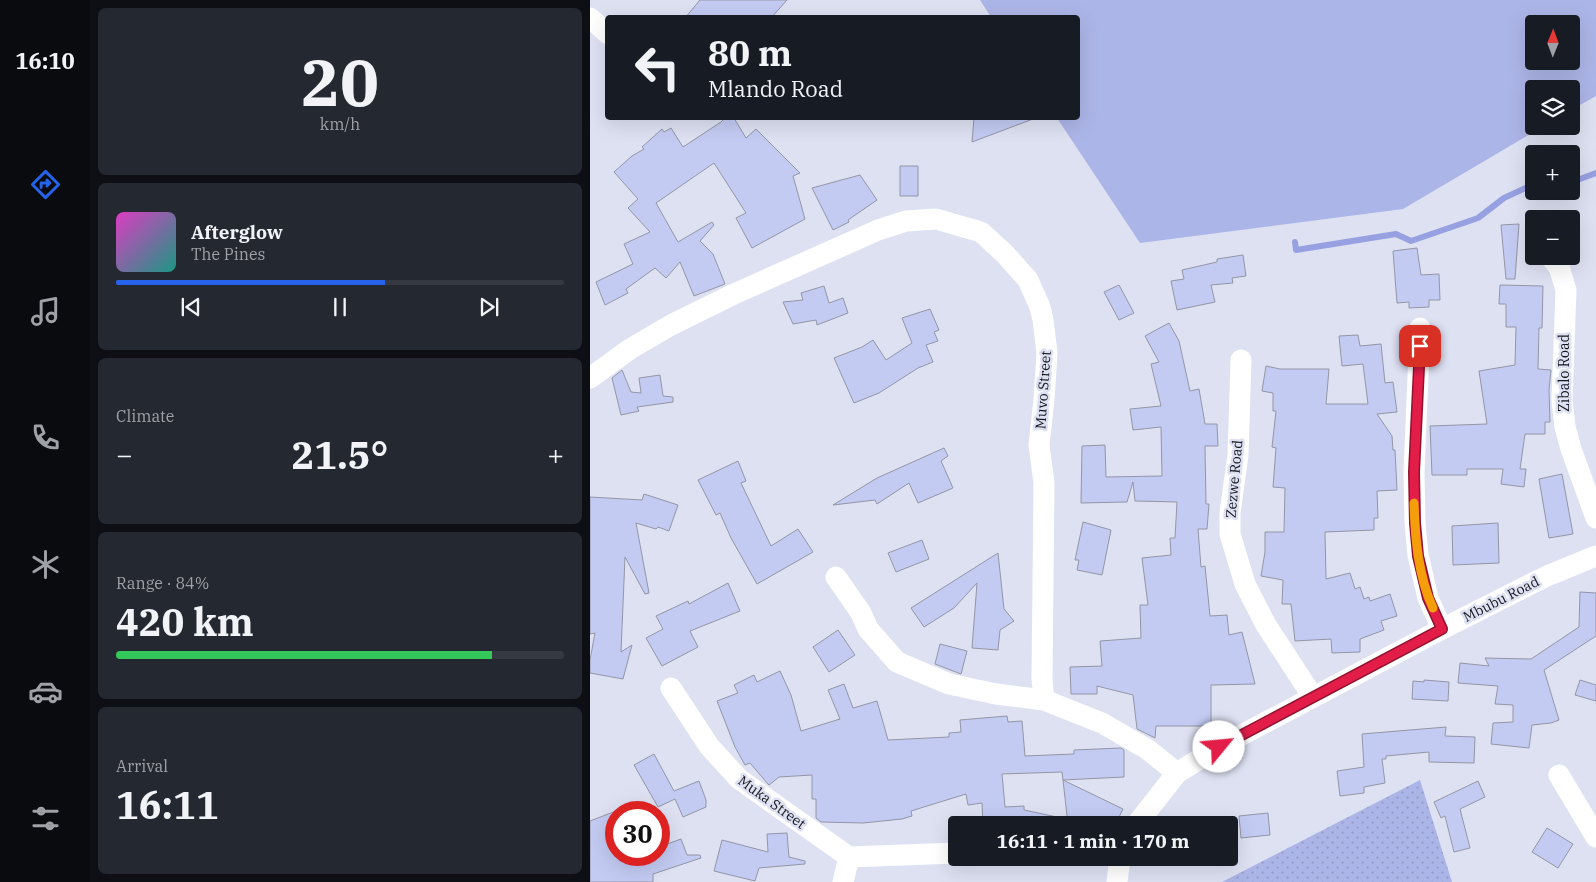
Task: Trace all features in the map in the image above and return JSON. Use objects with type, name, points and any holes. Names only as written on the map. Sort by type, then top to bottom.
[{"type":"street","points":[[590,18],[605,31]]},
{"type":"street","name":"Muvo Street","points":[[590,378],[630,348],[671,325],[734,294],[878,230],[906,221],[936,219],[981,232],[1005,254],[1028,280],[1043,320],[1047,353],[1039,445],[1044,483],[1042,678],[1044,700]]},
{"type":"street","name":"Zibalo Road","points":[[1557,265],[1566,290],[1562,400],[1565,426],[1571,449],[1596,518]]},
{"type":"street","points":[[1420,328],[1414,472],[1415,523],[1418,556],[1428,598],[1442,629]]},
{"type":"street","name":"Zezwe Road","points":[[1241,360],[1238,455],[1230,512],[1230,534],[1245,584],[1266,625],[1313,697]]},
{"type":"street","name":"Mbubu Road","points":[[1143,816],[1177,773],[1219,747],[1442,629],[1547,576],[1596,556]]},
{"type":"street","points":[[836,576],[868,629],[897,662],[949,684],[996,694],[1044,700],[1102,723],[1147,749],[1177,773]]},
{"type":"street","name":"Muka Street","points":[[671,688],[709,746],[739,779],[849,857]]},
{"type":"street","points":[[1559,774],[1596,836]]},
{"type":"street","points":[[843,882],[849,857],[948,853]]},
{"type":"street","points":[[1117,882],[1119,866]]},
{"type":"shaded area","points":[[980,0],[1596,0],[1596,96],[1580,105],[1580,80],[1525,80],[1525,135],[1529,135],[1403,209],[1140,243],[1058,120],[1080,120],[1080,15],[990,15]]},
{"type":"shaded area","points":[[1420,780],[1452,882],[1222,882]]},
{"type":"building","points":[[700,0],[787,0],[774,15],[688,15]]},
{"type":"building","points":[[723,120],[735,120],[746,138],[756,129],[800,173],[793,176],[805,219],[752,248],[736,218],[746,213],[714,163],[656,203],[678,242],[712,222],[714,225],[700,241],[713,254],[725,284],[694,296],[680,262],[666,278],[655,268],[626,289],[628,293],[605,305],[596,282],[633,264],[624,244],[650,232],[628,208],[638,199],[614,172],[632,156],[644,149],[642,147],[662,129],[664,132],[671,128],[683,147]]},
{"type":"building","points":[[974,120],[1030,120],[972,142]]},
{"type":"building","points":[[900,166],[918,166],[918,196],[900,196]]},
{"type":"building","points":[[860,175],[877,200],[848,220],[849,222],[833,230],[812,188]]},
{"type":"building","points":[[1519,224],[1515,279],[1506,279],[1501,225]]},
{"type":"building","points":[[1417,248],[1421,275],[1439,274],[1440,300],[1429,300],[1429,307],[1409,308],[1409,302],[1397,303],[1393,251]]},
{"type":"building","points":[[1243,255],[1246,276],[1232,278],[1233,283],[1211,285],[1215,302],[1177,310],[1171,281],[1184,279],[1182,270],[1217,262],[1217,259]]},
{"type":"building","points":[[1119,285],[1134,313],[1119,320],[1104,292]]},
{"type":"building","points":[[1500,285],[1543,286],[1542,328],[1539,328],[1538,369],[1551,370],[1549,390],[1550,422],[1545,422],[1545,434],[1525,434],[1520,469],[1526,469],[1524,487],[1501,484],[1503,469],[1467,469],[1467,475],[1432,475],[1430,426],[1487,424],[1479,371],[1515,365],[1516,327],[1506,327],[1506,304],[1499,304]]},
{"type":"building","points":[[824,286],[829,303],[843,298],[848,313],[817,325],[816,320],[793,324],[783,302],[803,300],[801,293]]},
{"type":"building","points":[[930,309],[939,330],[934,332],[938,341],[926,345],[933,362],[918,368],[879,393],[854,403],[834,358],[862,347],[873,340],[886,360],[912,343],[902,318]]},
{"type":"building","points":[[1169,323],[1179,341],[1190,391],[1199,389],[1205,424],[1217,424],[1218,446],[1205,446],[1206,504],[1209,504],[1207,529],[1198,529],[1201,567],[1205,566],[1210,616],[1227,615],[1229,635],[1242,632],[1255,684],[1211,685],[1211,726],[1156,726],[1155,738],[1137,729],[1133,695],[1097,686],[1097,694],[1071,694],[1070,667],[1102,666],[1100,641],[1141,638],[1140,605],[1148,605],[1142,558],[1171,555],[1170,538],[1175,538],[1177,502],[1135,501],[1133,482],[1127,502],[1081,503],[1082,446],[1105,445],[1106,477],[1162,476],[1161,427],[1133,430],[1130,409],[1161,406],[1151,364],[1159,362],[1145,336]]},
{"type":"building","points":[[1358,335],[1360,346],[1381,344],[1385,383],[1393,382],[1397,412],[1377,414],[1392,436],[1393,450],[1395,450],[1397,490],[1377,491],[1378,518],[1374,518],[1374,530],[1325,532],[1326,579],[1350,573],[1355,589],[1360,587],[1364,599],[1369,597],[1370,601],[1390,594],[1397,616],[1381,621],[1384,630],[1360,639],[1360,652],[1332,653],[1331,639],[1295,641],[1291,604],[1282,604],[1283,580],[1261,576],[1265,552],[1265,532],[1284,532],[1285,488],[1273,487],[1276,448],[1272,447],[1276,411],[1273,411],[1273,393],[1262,391],[1266,366],[1280,369],[1329,369],[1326,404],[1368,404],[1363,364],[1342,366],[1339,336]]},
{"type":"building","points":[[622,370],[631,392],[641,393],[639,378],[660,375],[663,396],[673,397],[673,402],[637,407],[639,411],[621,415],[612,378]]},
{"type":"building","points":[[944,448],[948,456],[941,461],[953,488],[918,503],[909,483],[877,504],[875,500],[833,505],[877,478]]},
{"type":"building","points":[[738,461],[746,481],[741,483],[771,546],[798,529],[813,552],[757,584],[731,538],[720,513],[716,515],[698,480]]},
{"type":"building","points":[[1562,474],[1573,534],[1549,538],[1539,479]]},
{"type":"building","points":[[644,494],[678,505],[669,531],[636,523],[649,593],[645,594],[625,557],[621,652],[632,645],[623,679],[590,673],[590,660],[595,633],[590,634],[590,497],[642,500]]},
{"type":"building","points":[[1083,522],[1111,530],[1102,575],[1077,570],[1079,560],[1075,560]]},
{"type":"building","points":[[1498,523],[1499,563],[1453,565],[1452,526]]},
{"type":"building","points":[[922,540],[929,559],[896,572],[888,553]]},
{"type":"building","points":[[998,553],[1004,609],[1014,621],[1000,630],[998,650],[972,648],[977,583],[954,608],[924,627],[911,608]]},
{"type":"building","points":[[728,583],[740,611],[690,631],[698,647],[662,666],[646,638],[663,629],[656,616],[688,601],[689,604]]},
{"type":"building","points":[[1580,592],[1596,593],[1596,636],[1544,670],[1559,720],[1532,725],[1529,748],[1491,744],[1493,723],[1513,722],[1513,705],[1495,704],[1498,686],[1458,683],[1460,663],[1489,666],[1485,658],[1531,659],[1579,627]]},
{"type":"building","points":[[838,630],[855,655],[829,672],[813,647]]},
{"type":"building","points":[[940,644],[967,651],[961,674],[935,664]]},
{"type":"building","points":[[780,671],[791,695],[801,731],[840,719],[828,690],[844,684],[853,708],[877,701],[888,740],[949,737],[949,733],[961,732],[960,720],[1007,716],[1008,722],[1022,721],[1025,756],[1074,754],[1074,750],[1121,748],[1124,750],[1124,777],[1063,780],[1062,772],[1002,774],[1005,807],[1024,806],[1024,810],[1052,816],[983,816],[982,803],[968,805],[966,794],[911,811],[912,816],[902,819],[863,823],[821,822],[816,818],[816,799],[812,799],[812,775],[779,777],[769,785],[750,763],[745,765],[735,747],[717,701],[738,693],[734,685],[754,675],[757,682]]},
{"type":"building","points":[[1424,680],[1449,682],[1448,701],[1412,699],[1413,681],[1424,682]]},
{"type":"building","points":[[1580,680],[1596,685],[1596,701],[1575,695]]},
{"type":"building","points":[[1446,727],[1445,736],[1475,737],[1474,763],[1429,762],[1429,752],[1386,756],[1386,759],[1382,759],[1385,783],[1364,787],[1364,793],[1340,796],[1337,771],[1364,767],[1362,734]]},
{"type":"building","points":[[654,754],[674,791],[699,781],[706,800],[706,807],[683,817],[675,799],[670,801],[655,801],[634,765]]},
{"type":"building","points":[[1063,780],[1123,809],[1120,816],[1067,816]]},
{"type":"building","points":[[1478,781],[1485,797],[1460,809],[1470,848],[1454,852],[1445,816],[1441,818],[1434,802]]},
{"type":"building","points":[[1268,813],[1270,835],[1241,838],[1239,816]]},
{"type":"building","points":[[605,815],[605,866],[670,866],[670,843],[681,839],[687,855],[700,855],[701,858],[653,874],[653,882],[590,882],[590,821]]},
{"type":"building","points":[[1547,828],[1573,844],[1558,868],[1532,852]]},
{"type":"building","points":[[787,833],[789,857],[805,861],[805,864],[759,868],[755,881],[714,871],[722,840],[768,852],[767,834]]},
{"type":"waterway","points":[[1580,179],[1596,173]]},
{"type":"waterway","points":[[1295,242],[1296,250],[1396,234],[1411,241],[1478,218],[1504,198],[1525,188]]},
{"type":"slow traffic","points":[[1414,503],[1418,556],[1428,598],[1433,608]]},
{"type":"route","points":[[1219,747],[1442,629],[1428,598],[1418,556],[1415,523],[1414,472],[1420,346]]}]
